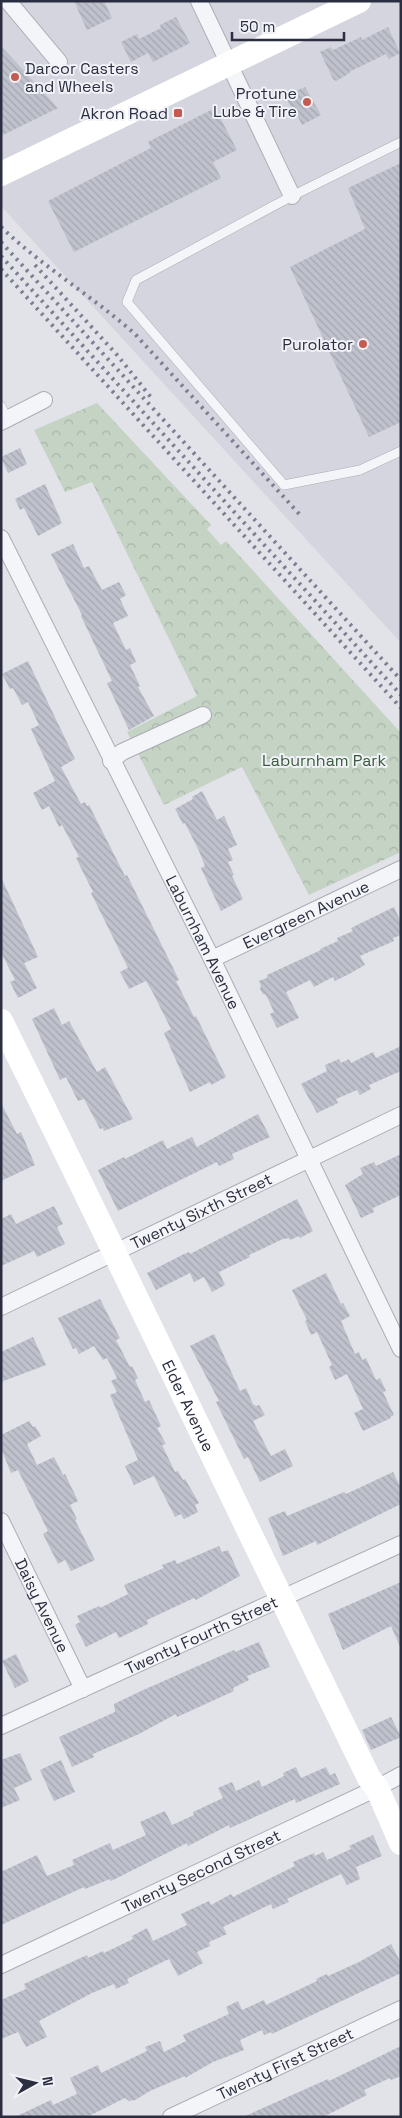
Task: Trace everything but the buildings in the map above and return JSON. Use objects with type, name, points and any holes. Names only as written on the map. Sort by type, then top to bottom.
[{"type":"street","points":[[8,1],[59,62]]},
{"type":"street","points":[[198,1],[292,196]]},
{"type":"street","points":[[1,174],[229,66],[359,1]]},
{"type":"street","points":[[3,416],[44,400]]},
{"type":"street","name":"Laburnham Avenue","points":[[1,538],[111,761],[212,959],[307,1159],[401,1349]]},
{"type":"street","points":[[111,761],[122,752],[203,715]]},
{"type":"street","name":"Evergreen Avenue","points":[[212,959],[401,869]]},
{"type":"street","name":"Elder Avenue","points":[[1,1021],[115,1251],[280,1597],[369,1778],[377,1788],[401,1843]]},
{"type":"street","name":"Twenty Sixth Street","points":[[1,1307],[401,1115]]},
{"type":"street","name":"Daisy Avenue","points":[[1,1521],[83,1689]]},
{"type":"street","name":"Twenty Fourth Street","points":[[1,1726],[280,1597],[401,1544]]},
{"type":"street","name":"Twenty Second Street","points":[[1,1965],[401,1775]]},
{"type":"street","name":"Twenty First Street","points":[[171,2117],[401,2009]]},
{"type":"lane","points":[[401,142],[292,196],[136,280],[127,302],[284,485],[360,470],[401,451]]},
{"type":"shaded area","points":[[1,1],[401,1],[401,643],[1,206]]},
{"type":"green space","name":"Laburnham Park","points":[[97,403],[211,525],[207,529],[221,545],[226,541],[401,733],[401,852],[309,895],[242,767],[164,805],[127,732],[197,696],[92,482],[65,492],[34,430]]},
{"type":"railway","points":[[1,227],[17,242],[135,334],[302,517]]},
{"type":"railway","points":[[1,242],[401,680]]},
{"type":"railway","points":[[1,256],[401,695]]},
{"type":"railway","points":[[35,265],[118,356],[153,400]]},
{"type":"railway","points":[[1,269],[401,708]]},
{"type":"place","name":"Darcor Casters and Wheels","points":[[15,77]]},
{"type":"place","name":"Protune Lube & Tire","points":[[307,102]]},
{"type":"place","name":"Akron Road","points":[[178,113]]},
{"type":"place","name":"Purolator","points":[[363,344]]}]
